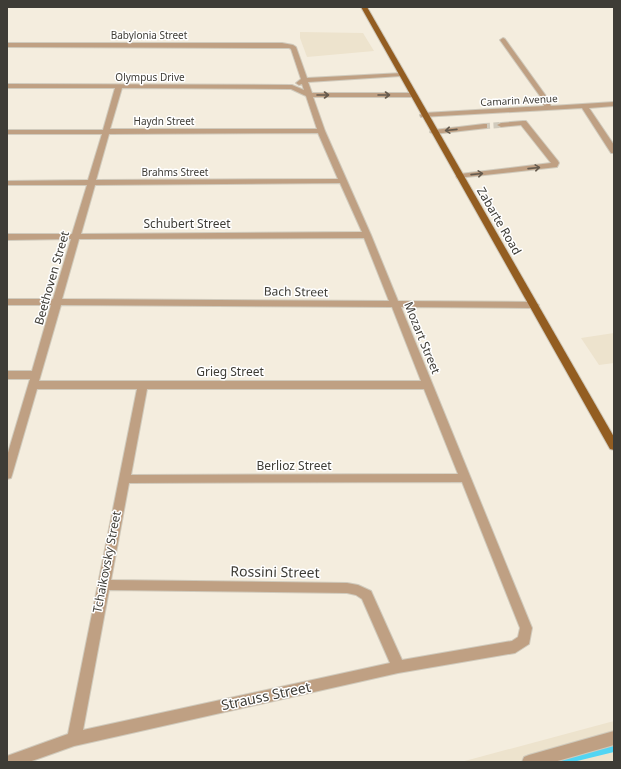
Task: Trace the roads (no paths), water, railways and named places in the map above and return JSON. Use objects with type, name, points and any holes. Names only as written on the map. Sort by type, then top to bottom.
[{"type":"main road","name":"Zabarte Road","points":[[364,7],[424,115],[614,446]]},
{"type":"street","points":[[503,40],[543,96],[549,108]]},
{"type":"street","name":"Babylonia Street","points":[[7,45],[291,46]]},
{"type":"street","name":"Mozart Street","points":[[291,46],[294,48],[321,131],[396,305],[526,628],[524,640]]},
{"type":"street","name":"Olympus Drive","points":[[292,87],[305,80],[401,74]]},
{"type":"street","name":"Olympus Drive","points":[[7,86],[292,87],[309,94],[413,95]]},
{"type":"street","name":"Beethoven Street","points":[[7,475],[9,460],[34,380],[119,87]]},
{"type":"street","name":"Camarin Avenue","points":[[424,115],[614,104]]},
{"type":"street","points":[[584,106],[614,151]]},
{"type":"street","points":[[460,176],[554,165],[555,163],[523,123],[501,125]]},
{"type":"street","points":[[434,132],[484,126]]},
{"type":"street","name":"Haydn Street","points":[[7,132],[321,131]]},
{"type":"street","name":"Brahms Street","points":[[7,182],[343,181]]},
{"type":"street","name":"Schubert Street","points":[[7,237],[367,235]]},
{"type":"street","name":"Bach Street","points":[[7,302],[534,305]]},
{"type":"street","name":"Grieg Street","points":[[7,375],[34,380],[143,385],[428,385]]},
{"type":"street","name":"Tchaikovsky Street","points":[[74,739],[143,385]]},
{"type":"street","name":"Berlioz Street","points":[[124,479],[465,478]]},
{"type":"street","name":"Rossini Street","points":[[103,585],[347,588],[358,590],[367,595],[398,667]]},
{"type":"street","name":"Strauss Street","points":[[10,762],[74,739],[398,667],[515,647],[524,640]]},
{"type":"street","points":[[529,762],[614,738]]},
{"type":"waterway","points":[[556,762],[614,748]]},
{"type":"tunnel","points":[[484,126],[501,125]]}]
